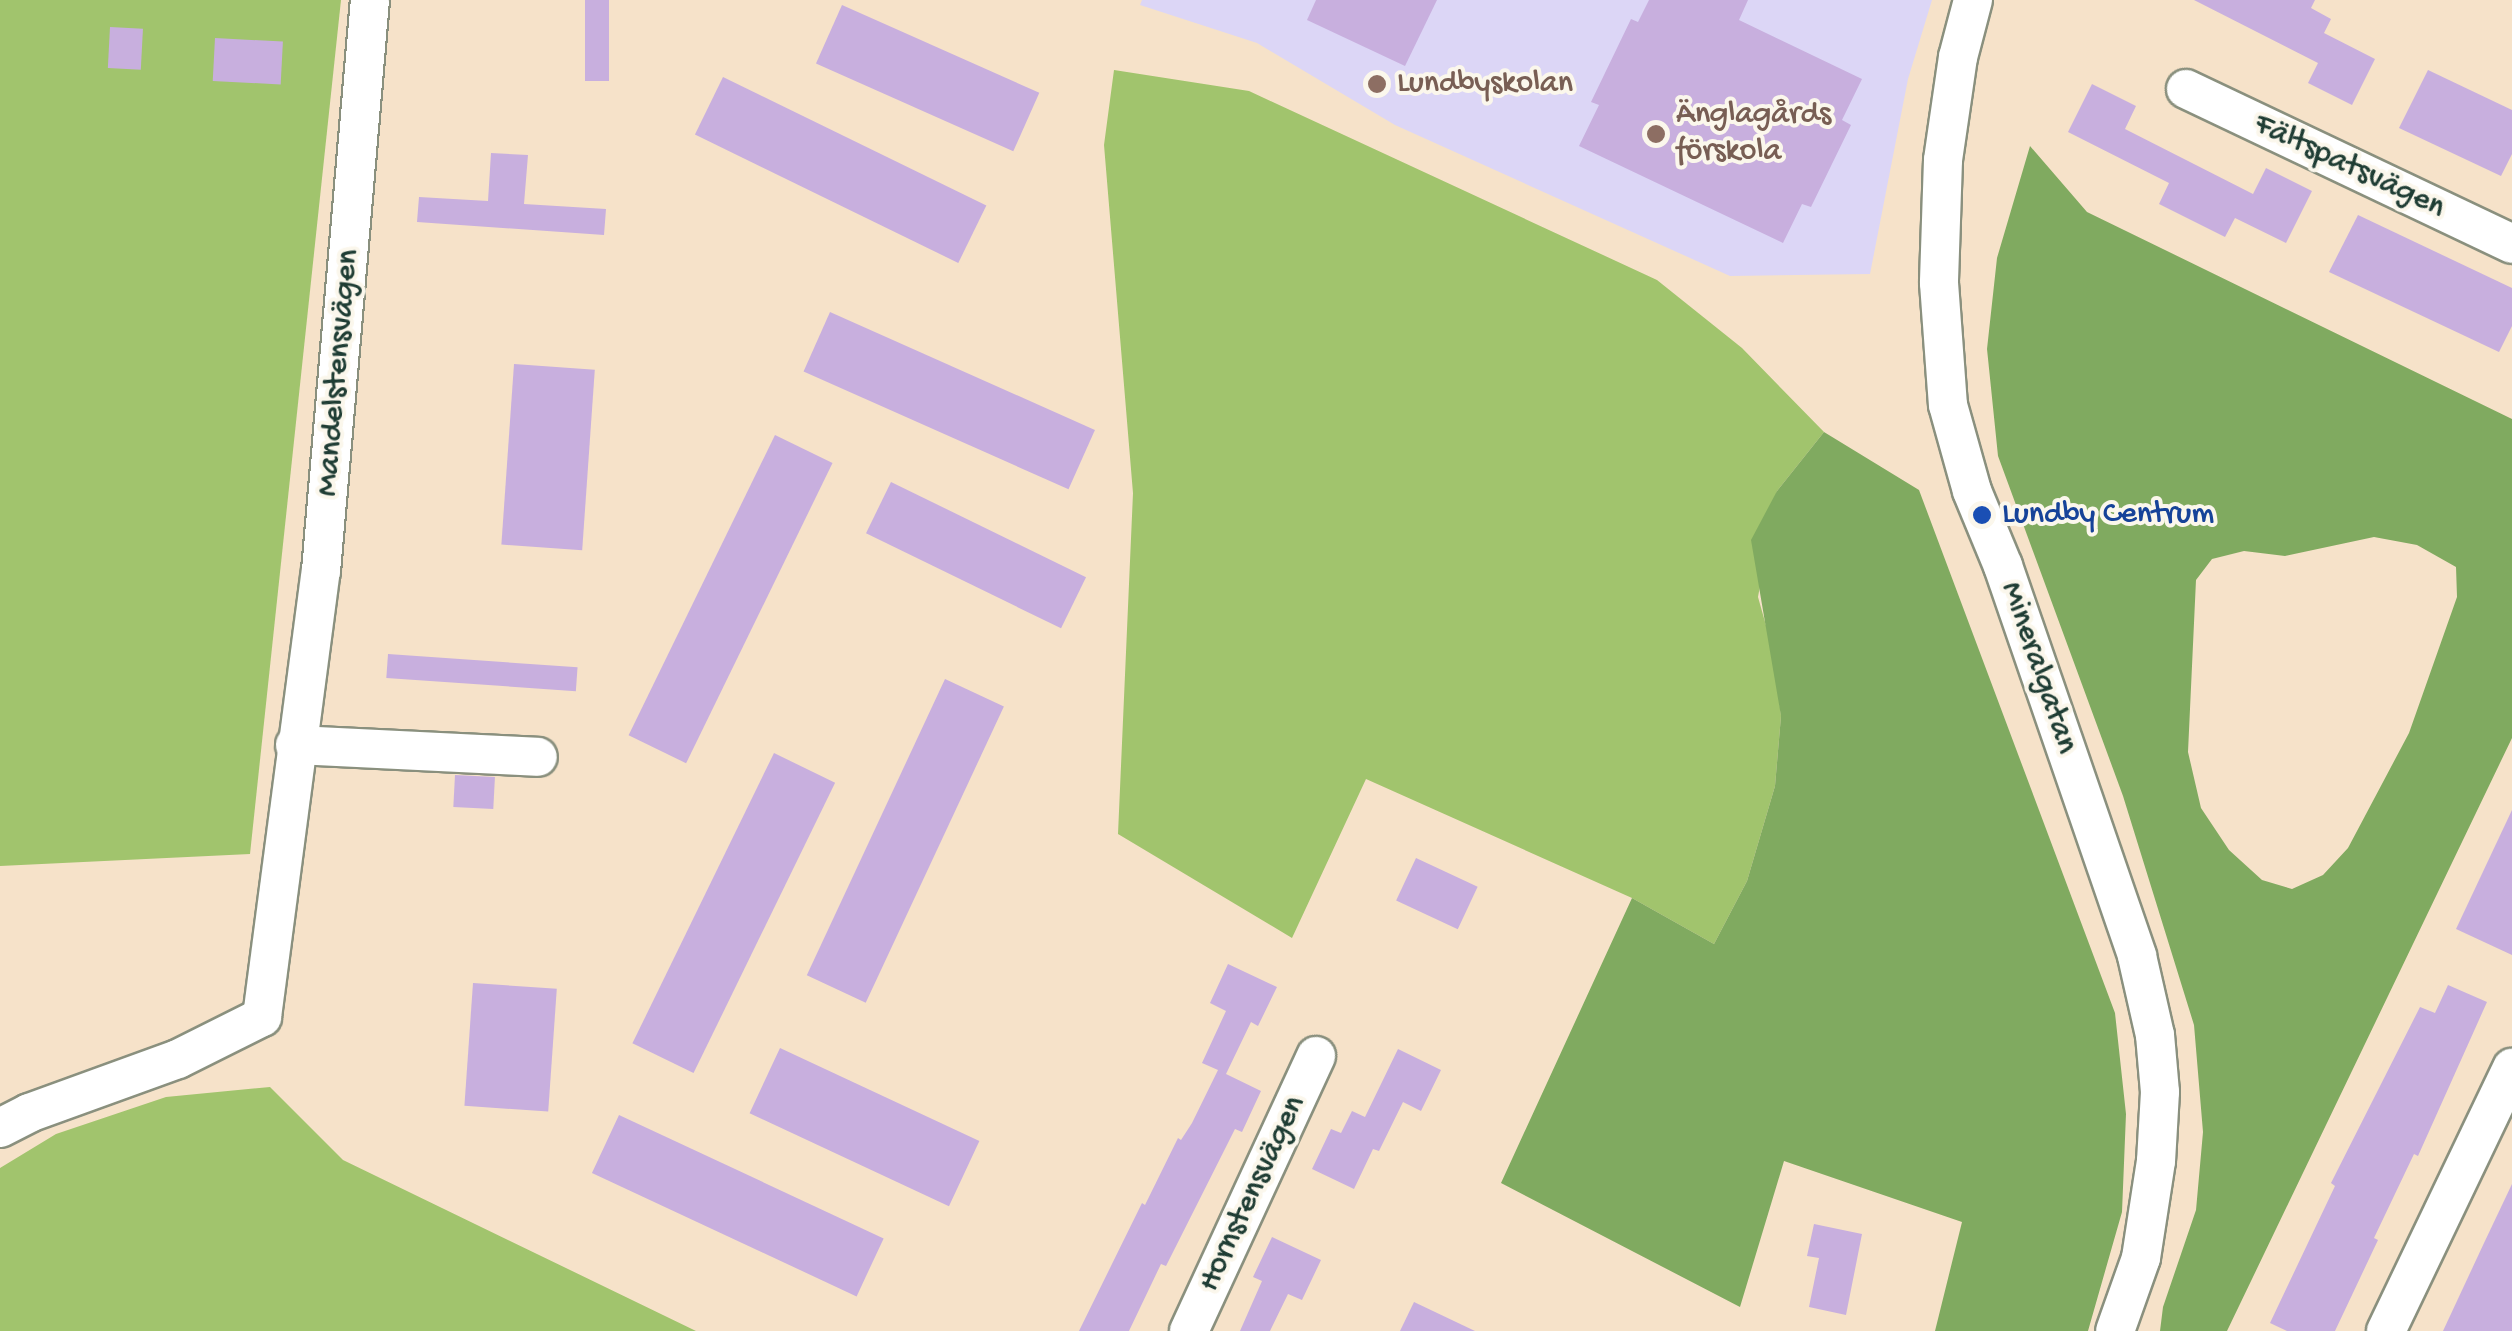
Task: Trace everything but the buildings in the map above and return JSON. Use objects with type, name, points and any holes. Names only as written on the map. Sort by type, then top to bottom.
[{"type":"street","name":"Mandelstensvägen","points":[[0,1128],[30,1113],[155,1069],[262,1017],[322,571],[370,0]]},
{"type":"street","name":"Mineralgatan","points":[[1972,0],[1958,57],[1943,160],[1939,283],[1948,405],[1972,491],[2003,566],[2136,956],[2155,1036],[2160,1092],[2156,1161],[2141,1258],[2115,1331]]},
{"type":"street","name":"Fältspatsvägen","points":[[2186,89],[2512,244]]},
{"type":"street","points":[[296,744],[538,757]]},
{"type":"street","name":"Hornstensvägen","points":[[1190,1331],[1316,1056]]},
{"type":"street","points":[[2386,1331],[2512,1068]]},
{"type":"shaded area","name":"Änglagårds förskola","points":[[1142,0],[1932,0],[1908,79],[1870,274],[1730,276],[1395,125],[1257,43],[1140,5]]},
{"type":"green space","points":[[0,0],[341,0],[250,854],[0,866]]},
{"type":"green space","points":[[1114,70],[1249,91],[1657,280],[1742,348],[1824,432],[1777,491],[1758,597],[1774,654],[1781,716],[1775,786],[1747,881],[1714,944],[1632,898],[1366,779],[1292,938],[1118,834],[1133,493],[1104,145]]},
{"type":"green space","points":[[2030,146],[2087,212],[2512,419],[2512,738],[2227,1331],[2160,1331],[2163,1307],[2196,1210],[2203,1132],[2194,1025],[2123,796],[1998,456],[1987,349],[1997,258]],"holes":[[[2374,537],[2417,545],[2456,567],[2457,597],[2409,733],[2348,848],[2323,875],[2292,889],[2262,880],[2229,850],[2201,808],[2188,752],[2196,580],[2212,559],[2244,551],[2285,556]]]},
{"type":"green space","points":[[1824,432],[1919,490],[2115,1013],[2126,1114],[2122,1212],[2088,1331],[1935,1331],[1962,1222],[1784,1161],[1740,1307],[1501,1183],[1632,898],[1714,944],[1747,881],[1775,786],[1781,716],[1751,540],[1777,491]]},
{"type":"green space","points":[[270,1087],[343,1160],[696,1331],[0,1331],[0,1168],[56,1134],[166,1097]]},
{"type":"place","name":"Lundbyskolan","points":[[1377,84]]},
{"type":"place","name":"Änglagårds förskola","points":[[1656,134]]},
{"type":"place","name":"Lundby Centrum","points":[[1982,515]]}]
